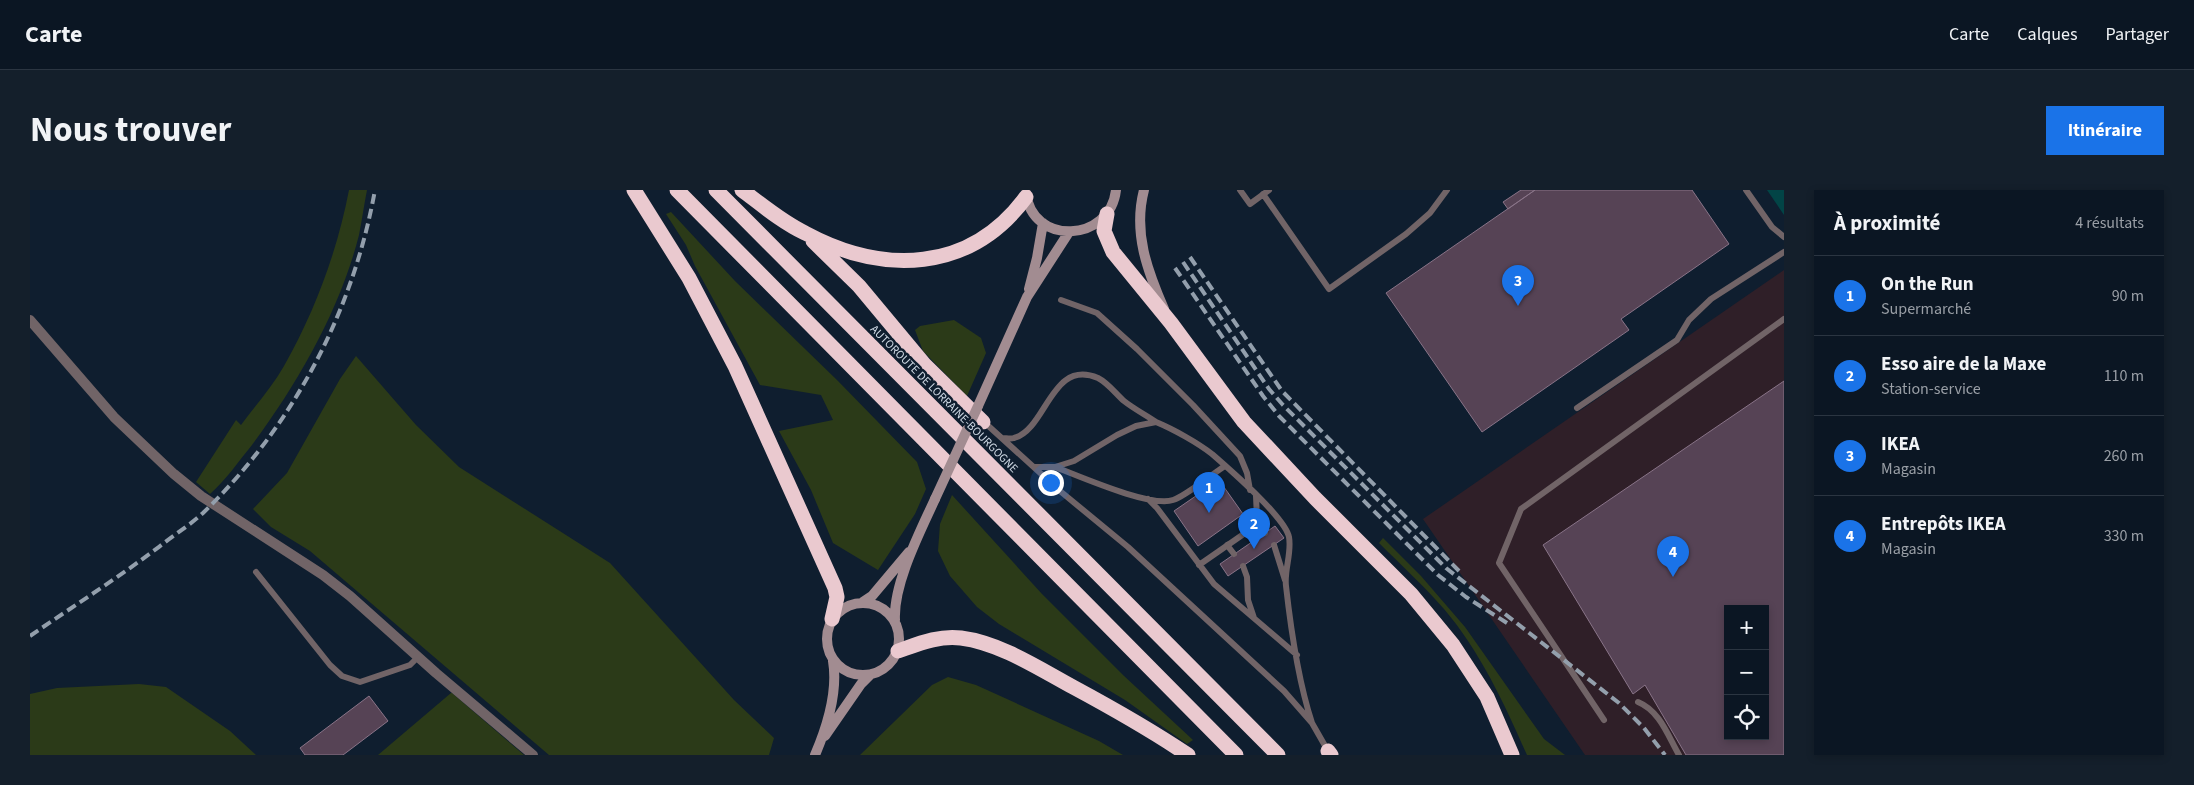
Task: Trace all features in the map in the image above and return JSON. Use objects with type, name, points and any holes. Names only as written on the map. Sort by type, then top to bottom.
[{"type":"highway","points":[[634,190],[689,278],[735,366],[835,588],[837,597],[832,619]]},
{"type":"highway","points":[[677,190],[1236,755]]},
{"type":"highway","name":"AUTOROUTE DE LORRAINE-BOURGOGNE","points":[[716,190],[1278,755]]},
{"type":"highway","points":[[742,190],[806,234],[859,286],[924,364],[983,422]]},
{"type":"highway","points":[[806,234],[856,254],[893,261],[912,262],[928,260],[957,251],[977,242],[1019,207],[1026,194]]},
{"type":"highway","points":[[1107,214],[1104,225],[1107,241],[1139,286],[1171,323],[1244,422],[1267,448],[1411,594],[1452,645],[1487,697],[1512,755]]},
{"type":"highway","points":[[898,651],[933,639],[948,638],[968,640],[1002,650],[1125,716],[1188,755]]},
{"type":"main road","points":[[1026,194],[1032,211],[1043,223],[1055,230],[1069,232],[1083,230],[1097,224],[1107,214],[1113,204],[1116,190]]},
{"type":"main road","points":[[1144,190],[1140,222],[1142,241],[1149,273],[1171,323]]},
{"type":"main road","points":[[1027,297],[1037,258],[1043,223]]},
{"type":"main road","points":[[895,620],[886,610],[875,604],[863,602],[840,610],[832,619],[828,629],[828,651],[841,668],[860,676],[882,671],[892,662],[898,651],[900,641],[894,606],[913,548],[1027,297],[1069,232]]},
{"type":"main road","points":[[863,602],[888,578],[913,548]]},
{"type":"main road","points":[[815,755],[820,744],[833,695],[836,675],[834,661]]},
{"type":"main road","points":[[820,744],[861,684],[870,675]]},
{"type":"street","points":[[30,320],[114,417],[174,474],[237,521],[323,575],[350,596],[533,755]]},
{"type":"lane","points":[[1240,190],[1250,204],[1270,190]]},
{"type":"lane","points":[[1263,194],[1329,289],[1406,234],[1430,213],[1447,190]]},
{"type":"lane","points":[[1746,190],[1772,227],[1784,237]]},
{"type":"lane","points":[[1577,408],[1677,340],[1689,320],[1711,299],[1784,252]]},
{"type":"lane","points":[[1061,300],[1080,305],[1097,313],[1194,405],[1240,456],[1247,473],[1250,490]]},
{"type":"lane","points":[[1604,720],[1499,563],[1522,508],[1784,319]]},
{"type":"lane","points":[[1002,438],[1014,438],[1022,434],[1034,422],[1062,383],[1074,376],[1086,375],[1098,378],[1126,402],[1156,422],[1211,453],[1276,516],[1289,537],[1286,583]]},
{"type":"lane","points":[[983,422],[1060,491],[1128,547],[1256,665],[1312,723]]},
{"type":"lane","points":[[1035,467],[1055,467],[1074,461],[1136,426],[1156,422]]},
{"type":"lane","points":[[1055,467],[1108,488],[1163,502],[1174,500],[1225,466]]},
{"type":"lane","points":[[1256,496],[1257,518],[1265,533]]},
{"type":"lane","points":[[1148,499],[1157,508],[1214,584],[1297,655]]},
{"type":"lane","points":[[1199,565],[1248,531],[1257,518]]},
{"type":"lane","points":[[1227,545],[1234,554]]},
{"type":"lane","points":[[1274,545],[1286,583],[1302,692],[1312,723],[1329,753]]},
{"type":"lane","points":[[1243,566],[1247,576],[1248,600],[1255,619]]},
{"type":"lane","points":[[256,572],[330,665],[342,676],[360,682],[410,665],[418,657]]},
{"type":"lane","points":[[1638,702],[1648,706],[1656,715],[1679,755]]},
{"type":"shaded area","points":[[349,190],[367,190],[359,235],[351,263],[329,318],[301,371],[269,421],[232,471],[210,494],[196,482],[236,420],[241,425],[284,366],[306,324],[324,281],[338,236]]},
{"type":"shaded area","points":[[1767,190],[1784,190],[1784,215]]},
{"type":"shaded area","points":[[671,212],[735,281],[838,381],[917,462],[926,489],[915,514],[878,570],[833,543],[811,490],[779,431],[833,420],[821,395],[760,385],[695,266],[686,245],[666,214]]},
{"type":"shaded area","points":[[1784,270],[1784,755],[1585,755],[1423,519]]},
{"type":"shaded area","points":[[954,320],[981,338],[986,353],[967,396],[923,351],[915,330],[920,326]]},
{"type":"shaded area","points":[[356,356],[416,425],[459,467],[610,563],[734,700],[774,738],[769,755],[549,755],[310,551],[271,527],[253,509],[287,473],[340,379]]},
{"type":"shaded area","points":[[952,495],[1042,594],[1123,675],[1193,740],[1187,744],[1125,700],[999,624],[977,607],[950,576],[938,551],[940,524]]},
{"type":"shaded area","points":[[1383,538],[1421,576],[1465,627],[1544,739],[1565,755],[1527,755],[1501,698],[1469,642],[1436,600],[1379,543]]},
{"type":"shaded area","points":[[948,677],[976,685],[1099,741],[1123,755],[860,755],[932,685]]},
{"type":"shaded area","points":[[139,684],[166,687],[230,731],[256,755],[30,755],[30,694],[57,688]]},
{"type":"shaded area","points":[[451,693],[524,755],[378,755]]},
{"type":"building","points":[[1521,190],[1535,190],[1508,209],[1503,202]]},
{"type":"building","points":[[1535,190],[1692,190],[1729,244],[1621,319],[1629,330],[1482,432],[1386,293]]},
{"type":"building","points":[[1784,381],[1784,755],[1686,755],[1645,685],[1633,694],[1543,545]]},
{"type":"building","points":[[1219,480],[1243,514],[1198,546],[1174,511]]},
{"type":"building","points":[[1275,526],[1284,538],[1228,576],[1220,564]]},
{"type":"building","points":[[369,696],[388,721],[343,755],[305,755],[300,748]]},
{"type":"railway","points":[[30,636],[131,567],[203,513],[265,443],[291,405],[335,323],[352,280],[375,190]]},
{"type":"railway","points":[[1190,257],[1282,391],[1461,573]]},
{"type":"railway","points":[[1183,262],[1269,389],[1283,405],[1446,568],[1619,703],[1644,728],[1665,755]]},
{"type":"railway","points":[[1175,268],[1263,396],[1279,416],[1438,575],[1466,597],[1507,623]]},
{"type":"place","name":"IKEA","points":[[1518,306]]},
{"type":"place","name":"On the Run","points":[[1209,513]]},
{"type":"place","name":"Esso aire de la Maxe","points":[[1254,549]]},
{"type":"place","name":"Entrepôts IKEA","points":[[1673,577]]}]
